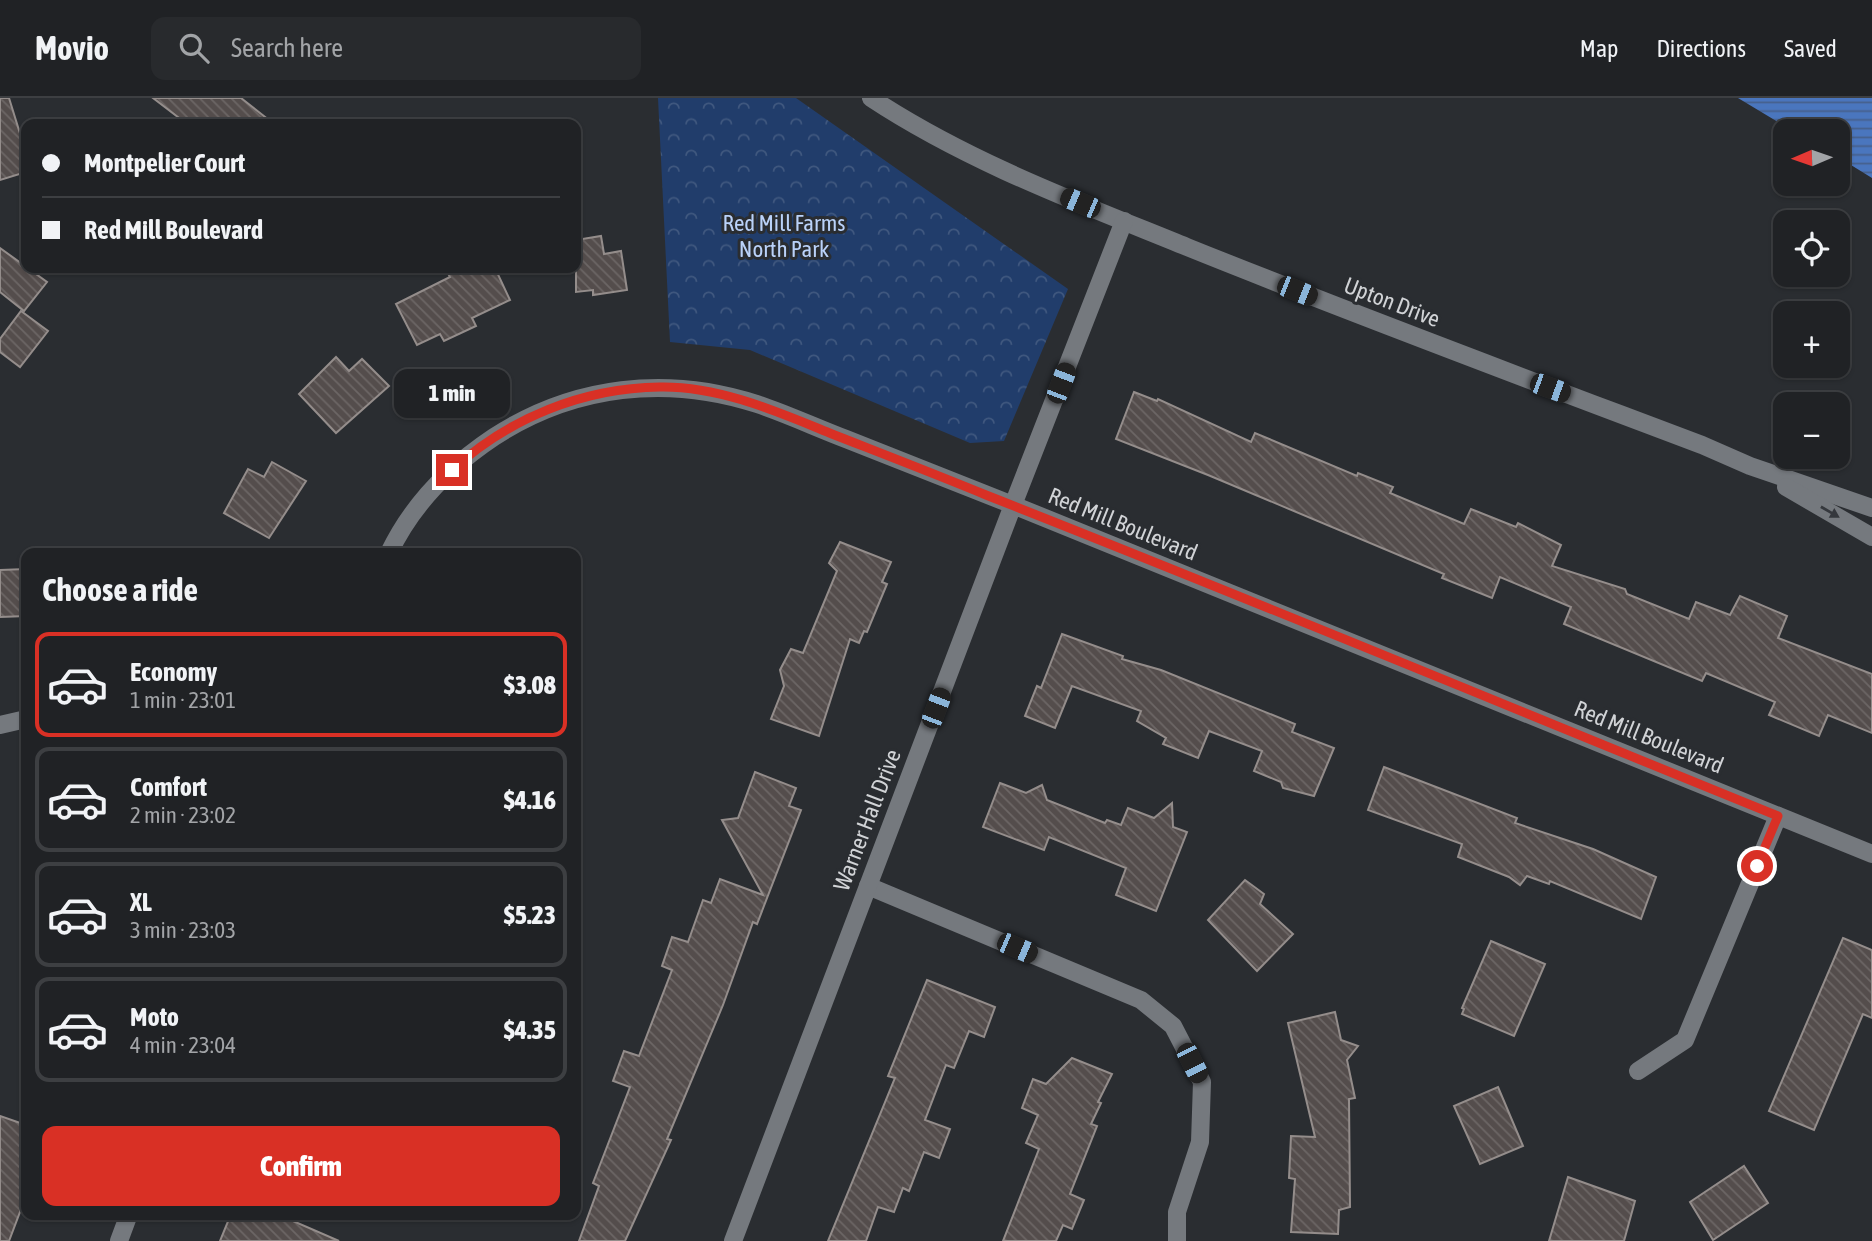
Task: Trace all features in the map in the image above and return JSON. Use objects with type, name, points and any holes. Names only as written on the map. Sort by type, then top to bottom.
[{"type":"street","name":"Upton Drive","points":[[871,98],[957,148],[1124,221],[1347,311],[1702,445],[1750,466],[1872,508]]},
{"type":"street","name":"Warner Hall Drive","points":[[733,1241],[1124,221]]},
{"type":"street","name":"Red Mill Boulevard","points":[[391,548],[401,528],[433,487],[471,453],[514,424],[561,403],[611,391],[663,386],[709,392],[757,404],[1013,505],[1872,854]]},
{"type":"street","name":"Upton Drive","points":[[1750,466],[1872,537]]},
{"type":"street","points":[[0,725],[21,720]]},
{"type":"street","points":[[1638,1071],[1685,1040],[1778,816]]},
{"type":"street","points":[[868,886],[1141,1000],[1172,1026],[1202,1082],[1200,1142],[1177,1212],[1177,1241]]},
{"type":"street","points":[[119,1241],[127,1220]]},
{"type":"green space","name":"Red Mill Farms North Park","points":[[658,98],[796,98],[1068,289],[1004,441],[970,443],[750,350],[670,342]]},
{"type":"shaded area","points":[[1738,98],[1872,98],[1872,178],[1850,164],[1850,119],[1773,119]]},
{"type":"building","points":[[0,98],[9,98],[21,137],[21,174],[0,180]]},
{"type":"building","points":[[153,98],[241,98],[268,119],[180,119]]},
{"type":"building","points":[[601,236],[604,254],[621,251],[627,290],[593,295],[593,290],[576,292],[576,273],[581,273],[581,239]]},
{"type":"building","points":[[0,248],[21,263],[21,273],[35,273],[47,282],[24,311],[0,292]]},
{"type":"building","points":[[448,273],[497,273],[510,300],[472,318],[476,326],[444,341],[440,334],[417,345],[396,304],[450,277]]},
{"type":"building","points":[[21,311],[48,331],[20,367],[0,352],[0,339]]},
{"type":"building","points":[[336,357],[349,371],[362,359],[389,386],[336,433],[299,394]]},
{"type":"building","points":[[1134,392],[1157,401],[1158,399],[1251,442],[1255,433],[1357,476],[1358,473],[1393,487],[1390,493],[1464,524],[1471,509],[1516,527],[1518,523],[1561,545],[1552,566],[1625,589],[1627,594],[1689,619],[1696,602],[1730,615],[1740,596],[1787,616],[1778,638],[1872,674],[1872,733],[1828,715],[1819,736],[1769,715],[1775,702],[1706,673],[1702,681],[1564,624],[1571,607],[1500,577],[1492,598],[1442,578],[1444,574],[1116,439]]},
{"type":"building","points":[[272,462],[306,481],[269,538],[224,513],[248,469],[264,477]]},
{"type":"building","points":[[840,542],[891,562],[882,582],[887,584],[867,632],[864,631],[859,643],[850,639],[819,736],[771,719],[784,686],[780,670],[791,649],[803,653],[837,571],[829,563]]},
{"type":"building","points":[[21,569],[21,616],[0,617],[0,570]]},
{"type":"building","points":[[1062,634],[1295,724],[1292,732],[1334,748],[1314,796],[1283,788],[1281,782],[1254,771],[1262,751],[1209,731],[1198,758],[1163,744],[1166,738],[1137,721],[1141,711],[1072,686],[1055,728],[1025,716],[1037,686],[1041,688]]},
{"type":"building","points":[[1384,767],[1517,818],[1515,823],[1593,849],[1656,877],[1641,919],[1550,881],[1549,884],[1527,876],[1520,885],[1509,877],[1458,857],[1462,844],[1368,810]]},
{"type":"building","points":[[755,772],[796,788],[789,806],[801,810],[757,924],[753,922],[723,1005],[667,1139],[671,1140],[625,1241],[579,1241],[599,1186],[593,1183],[630,1087],[613,1081],[624,1051],[639,1056],[672,970],[662,966],[672,937],[688,942],[703,900],[711,903],[720,879],[763,895],[722,820],[738,818]]},
{"type":"building","points":[[1000,783],[1026,793],[1042,785],[1047,800],[1105,823],[1107,820],[1121,825],[1128,808],[1154,818],[1172,803],[1173,827],[1187,832],[1156,911],[1116,895],[1126,868],[1049,837],[1044,850],[983,827]]},
{"type":"building","points":[[1245,880],[1264,894],[1260,904],[1293,934],[1257,971],[1208,920]]},
{"type":"building","points":[[1843,938],[1872,950],[1872,1018],[1863,1014],[1814,1130],[1769,1111]]},
{"type":"building","points":[[1491,941],[1545,964],[1514,1036],[1462,1014],[1462,1008]]},
{"type":"building","points":[[927,980],[995,1007],[984,1037],[969,1031],[954,1068],[946,1065],[925,1120],[950,1129],[939,1158],[924,1152],[909,1191],[903,1188],[894,1212],[878,1207],[866,1241],[828,1241],[895,1078],[888,1076]]},
{"type":"building","points":[[1335,1012],[1341,1040],[1358,1046],[1347,1060],[1355,1098],[1349,1099],[1350,1207],[1339,1210],[1338,1234],[1291,1232],[1295,1179],[1289,1178],[1291,1136],[1315,1137],[1288,1023]]},
{"type":"building","points":[[1072,1058],[1112,1074],[1098,1102],[1101,1103],[1091,1124],[1097,1126],[1070,1194],[1084,1200],[1072,1229],[1063,1225],[1056,1241],[1003,1241],[1039,1149],[1026,1143],[1038,1115],[1022,1108],[1033,1079],[1046,1084]]},
{"type":"building","points":[[1498,1087],[1523,1146],[1480,1164],[1454,1106]]},
{"type":"building","points":[[0,1116],[21,1123],[21,1209],[9,1241],[0,1241]]},
{"type":"building","points":[[1744,1166],[1768,1203],[1713,1240],[1690,1202]]},
{"type":"building","points":[[1568,1177],[1635,1201],[1624,1241],[1549,1241]]},
{"type":"building","points":[[229,1220],[291,1220],[339,1241],[220,1241]]},
{"type":"route","points":[[452,470],[471,453],[514,424],[561,403],[611,391],[663,386],[709,392],[757,404],[1013,505],[1778,816],[1757,866]]}]
